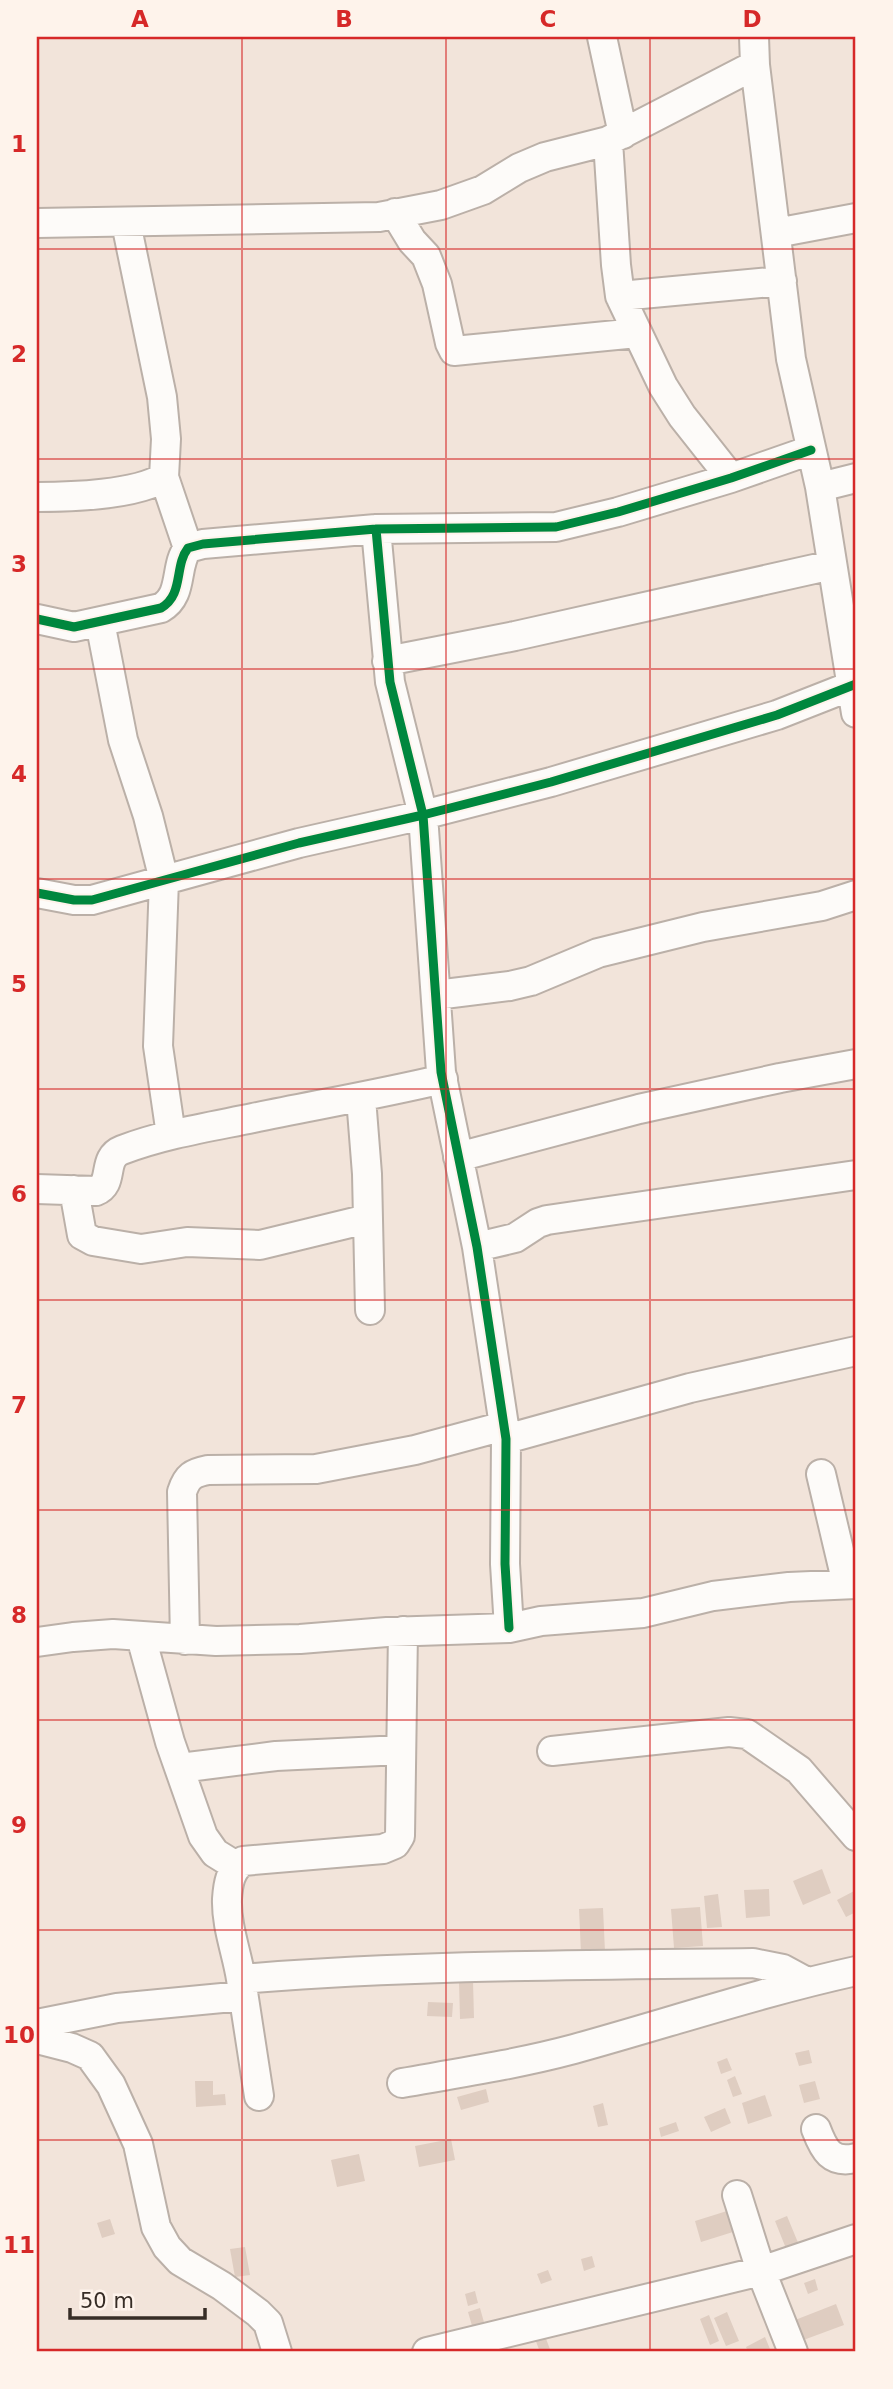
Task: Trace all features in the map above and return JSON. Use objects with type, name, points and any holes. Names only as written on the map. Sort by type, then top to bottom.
[{"type":"street","points":[[602,37],[615,138],[616,265],[620,296],[663,386],[682,416],[731,478]]},
{"type":"street","points":[[37,223],[379,217],[441,205],[483,190],[519,168],[545,157],[615,138],[757,45],[791,359],[820,487],[855,694],[551,782],[299,843],[92,900],[74,900],[37,893]]},
{"type":"street","points":[[395,213],[412,241],[426,256],[437,284],[454,351],[637,332]]},
{"type":"street","points":[[776,233],[856,218]]},
{"type":"street","points":[[126,223],[162,397],[166,439],[164,477],[188,548]]},
{"type":"street","points":[[620,296],[782,281]]},
{"type":"street","points":[[37,619],[65,627],[161,608],[169,604],[177,585],[181,558],[188,548],[204,544],[376,529],[556,527],[618,512],[731,478],[811,450]]},
{"type":"street","points":[[37,497],[67,497],[125,489],[154,483],[164,477]]},
{"type":"street","points":[[820,487],[856,478]]},
{"type":"street","points":[[376,529],[390,682],[423,815],[443,1079],[477,1247],[505,1433],[505,1564],[509,1629]]},
{"type":"street","points":[[387,661],[515,636],[832,565]]},
{"type":"street","points":[[100,622],[123,740],[148,816],[164,880],[158,1046],[171,1135]]},
{"type":"street","points":[[436,995],[510,986],[531,981],[598,953],[704,927],[822,906],[856,895]]},
{"type":"street","points":[[458,1157],[639,1109],[856,1064]]},
{"type":"street","points":[[37,1189],[96,1191],[103,1189],[110,1158],[117,1152],[171,1135],[443,1079]]},
{"type":"street","points":[[361,1098],[367,1174],[370,1310]]},
{"type":"street","points":[[477,1247],[515,1238],[547,1220],[856,1175]]},
{"type":"street","points":[[74,1190],[82,1236],[93,1241],[141,1249],[187,1242],[260,1245],[367,1219]]},
{"type":"street","points":[[185,1640],[182,1492],[186,1479],[194,1473],[208,1470],[316,1469],[505,1433],[856,1351]]},
{"type":"street","points":[[37,1642],[113,1634],[185,1640],[300,1639],[509,1629],[541,1621],[643,1613],[713,1596],[789,1587],[852,1584],[821,1474]]},
{"type":"street","points":[[259,2096],[229,1924],[227,1900],[231,1874],[243,1861],[383,1849],[395,1844],[400,1836],[403,1632]]},
{"type":"street","points":[[141,1637],[170,1742],[203,1836],[215,1853],[236,1866]]},
{"type":"street","points":[[552,1751],[729,1732],[747,1734],[846,1807],[856,1836]]},
{"type":"street","points":[[180,1768],[276,1756],[401,1750]]},
{"type":"street","points":[[37,2024],[310,1974],[753,1963],[783,1969],[807,1982]]},
{"type":"street","points":[[402,2083],[493,2067],[572,2049],[807,1982],[856,1971]]},
{"type":"street","points":[[37,2039],[72,2048],[90,2056],[111,2085],[138,2144],[156,2227],[167,2247],[180,2261],[222,2286],[258,2313],[268,2323],[278,2352]]},
{"type":"street","points":[[816,2129],[823,2148],[833,2158],[856,2158]]},
{"type":"street","points":[[737,2195],[761,2271],[793,2352]]},
{"type":"street","points":[[427,2352],[761,2271],[856,2239]]},
{"type":"building","points":[[822,1869],[831,1893],[803,1905],[793,1881]]},
{"type":"building","points":[[769,1889],[770,1916],[746,1918],[744,1890]]},
{"type":"building","points":[[856,1890],[856,1912],[846,1917],[837,1900]]},
{"type":"building","points":[[718,1894],[722,1927],[707,1928],[704,1896]]},
{"type":"building","points":[[700,1907],[703,1946],[674,1948],[671,1909]]},
{"type":"building","points":[[603,1908],[605,1952],[581,1953],[579,1909]]},
{"type":"building","points":[[459,1981],[473,1981],[474,2018],[460,2019]]},
{"type":"building","points":[[428,2002],[453,2003],[452,2017],[427,2016]]},
{"type":"building","points":[[809,2050],[812,2063],[799,2066],[795,2053]]},
{"type":"building","points":[[727,2058],[732,2070],[721,2074],[717,2062]]},
{"type":"building","points":[[735,2076],[742,2094],[733,2097],[727,2080]]},
{"type":"building","points":[[195,2081],[213,2081],[213,2095],[225,2094],[226,2105],[196,2107]]},
{"type":"building","points":[[815,2081],[820,2099],[804,2103],[799,2085]]},
{"type":"building","points":[[486,2089],[489,2102],[461,2110],[457,2097]]},
{"type":"building","points":[[765,2095],[772,2116],[748,2124],[742,2103]]},
{"type":"building","points":[[603,2103],[608,2125],[598,2127],[593,2106]]},
{"type":"building","points":[[725,2108],[731,2123],[711,2132],[704,2117]]},
{"type":"building","points":[[676,2122],[679,2131],[661,2137],[659,2128]]},
{"type":"building","points":[[451,2139],[455,2160],[419,2167],[415,2146]]},
{"type":"building","points":[[359,2154],[365,2181],[337,2187],[331,2160]]},
{"type":"building","points":[[727,2211],[733,2232],[701,2242],[695,2221]]},
{"type":"building","points":[[787,2216],[799,2245],[787,2251],[775,2221]]},
{"type":"building","points":[[110,2219],[115,2234],[102,2238],[97,2223]]},
{"type":"building","points":[[245,2247],[250,2275],[235,2277],[230,2249]]},
{"type":"building","points":[[592,2256],[595,2267],[584,2271],[581,2259]]},
{"type":"building","points":[[548,2270],[552,2280],[541,2284],[537,2274]]},
{"type":"building","points":[[815,2279],[818,2290],[808,2294],[804,2283]]},
{"type":"building","points":[[475,2291],[478,2303],[468,2306],[465,2294]]},
{"type":"building","points":[[836,2304],[844,2325],[798,2342],[790,2322]]},
{"type":"building","points":[[480,2308],[487,2333],[475,2336],[468,2312]]},
{"type":"building","points":[[727,2312],[739,2341],[726,2346],[714,2318]]},
{"type":"building","points":[[709,2315],[719,2341],[710,2345],[700,2319]]},
{"type":"building","points":[[545,2336],[551,2352],[540,2352],[535,2339]]},
{"type":"building","points":[[765,2337],[770,2349],[764,2352],[748,2352],[746,2347]]},
{"type":"cycle path","points":[[37,619],[74,627],[161,608],[173,596],[181,563],[188,548],[203,544],[376,529],[556,527],[618,512],[731,478],[811,450]]},
{"type":"cycle path","points":[[376,529],[390,682],[423,815],[441,1072],[477,1247],[506,1439],[505,1564],[509,1628]]},
{"type":"cycle path","points":[[37,893],[74,900],[92,900],[299,843],[551,782],[777,715],[856,684]]}]
